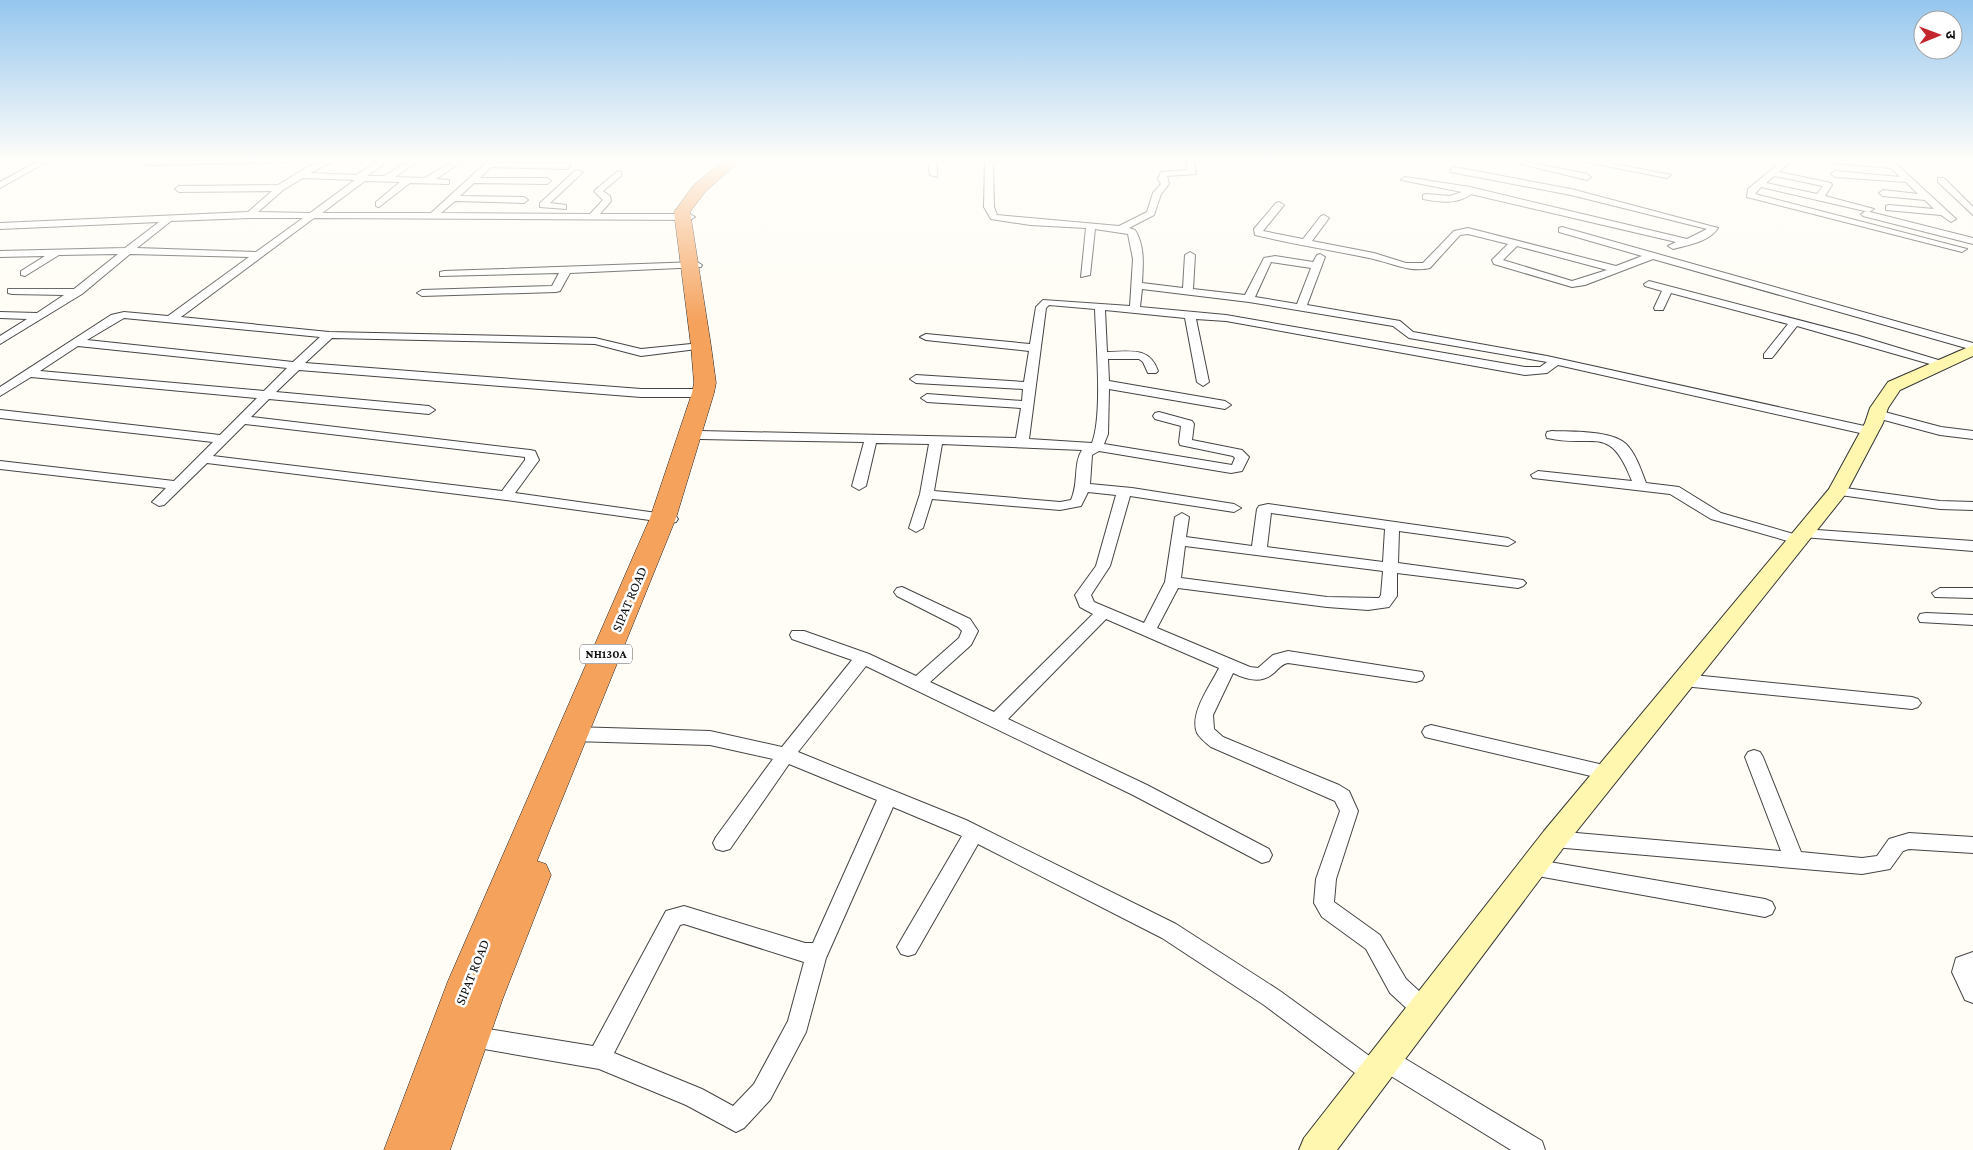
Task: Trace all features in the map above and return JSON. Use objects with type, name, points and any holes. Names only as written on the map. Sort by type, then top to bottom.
[{"type":"highway","name":"SIPAT ROAD","points":[[668,519],[705,383],[686,217]]},
{"type":"highway","name":"SIPAT ROAD","points":[[428,1150],[581,734],[668,519],[700,435],[711,399],[712,349],[693,265]]},
{"type":"highway","name":"SIPAT ROAD","points":[[406,1150],[468,981],[581,734]]},
{"type":"street","points":[[0,226],[250,215],[434,216],[528,214]]},
{"type":"street","points":[[626,214],[686,217]]},
{"type":"street","points":[[992,214],[994,217],[1122,228],[1132,232],[1136,243],[1135,310]]},
{"type":"street","points":[[1122,228],[1150,214]]},
{"type":"street","points":[[1271,214],[1259,228],[1258,233],[1374,256],[1405,266],[1420,268],[1426,266],[1460,232],[1474,232],[1616,270]]},
{"type":"street","points":[[1575,214],[1684,241]]},
{"type":"street","points":[[1658,214],[1707,226],[1714,230],[1708,236],[1684,241],[1673,246]]},
{"type":"street","points":[[1820,214],[1962,249]]},
{"type":"street","points":[[1860,224],[1867,214]]},
{"type":"street","points":[[1874,214],[1973,241]]},
{"type":"street","points":[[1945,214],[1951,219]]},
{"type":"street","points":[[170,320],[313,215]]},
{"type":"street","points":[[0,341],[78,292],[128,250],[172,217]]},
{"type":"street","points":[[1305,243],[1324,218]]},
{"type":"street","points":[[1086,275],[1091,226]]},
{"type":"street","points":[[1562,230],[1973,348]]},
{"type":"street","points":[[1514,244],[1499,258],[1498,262],[1564,283],[1582,283],[1651,256]]},
{"type":"street","points":[[1301,307],[1324,247]]},
{"type":"street","points":[[0,254],[128,250],[258,255]]},
{"type":"street","points":[[25,273],[58,252]]},
{"type":"street","points":[[1188,290],[1190,255]]},
{"type":"street","points":[[1249,299],[1267,260],[1275,259],[1317,266]]},
{"type":"street","points":[[444,274],[693,265]]},
{"type":"street","points":[[422,293],[556,289],[566,270]]},
{"type":"street","points":[[477,291],[491,272]]},
{"type":"street","points":[[1649,284],[1795,322],[1941,364]]},
{"type":"street","points":[[1136,285],[1249,299],[1399,324],[1406,334],[1424,338],[1556,361],[1873,422],[1973,435]]},
{"type":"street","points":[[1659,308],[1668,289]]},
{"type":"street","points":[[12,291],[78,292]]},
{"type":"street","points":[[1022,442],[1026,405],[1043,304],[1050,302],[1226,318],[1530,371],[1543,371],[1556,361]]},
{"type":"street","points":[[927,494],[1067,506],[1076,502],[1083,488],[1084,458],[1087,452],[1097,447],[1102,434],[1103,384],[1100,307]]},
{"type":"street","points":[[1190,314],[1202,382]]},
{"type":"street","points":[[0,315],[41,316]]},
{"type":"street","points":[[0,392],[118,316],[330,335],[610,342],[627,351],[638,352],[701,346]]},
{"type":"street","points":[[1768,356],[1795,322]]},
{"type":"street","points":[[159,502],[266,395],[330,335]]},
{"type":"street","points":[[926,337],[1035,348]]},
{"type":"street","points":[[1419,352],[1424,338]]},
{"type":"street","points":[[75,342],[297,366],[642,393],[703,393]]},
{"type":"street","points":[[1316,1150],[1554,839],[1838,491],[1873,422],[1894,386],[1973,348]]},
{"type":"street","points":[[1102,355],[1141,356],[1148,360],[1152,370]]},
{"type":"street","points":[[28,373],[429,410]]},
{"type":"street","points":[[916,379],[1029,386]]},
{"type":"street","points":[[1103,384],[1225,406]]},
{"type":"street","points":[[927,398],[1026,405]]},
{"type":"street","points":[[0,414],[224,439]]},
{"type":"street","points":[[700,435],[1022,442],[1097,447],[1231,469],[1237,468],[1242,460],[1242,457],[1237,453],[1185,442],[1188,424],[1180,420],[1159,416]]},
{"type":"street","points":[[243,420],[530,454],[532,460],[506,496]]},
{"type":"street","points":[[1552,435],[1602,439],[1616,443],[1625,453],[1640,486]]},
{"type":"street","points":[[859,486],[870,439]]},
{"type":"street","points":[[916,528],[927,494],[936,440]]},
{"type":"street","points":[[204,459],[506,496],[668,519]]},
{"type":"street","points":[[0,465],[177,485]]},
{"type":"street","points":[[1538,475],[1674,490],[1716,516],[1800,536],[1973,546]]},
{"type":"street","points":[[1083,488],[1234,508]]},
{"type":"street","points":[[1838,491],[1940,505],[1973,506]]},
{"type":"street","points":[[1124,492],[1103,566],[1083,595],[1085,603],[1147,632],[1255,675],[1262,674],[1279,659],[1288,657],[1416,676]]},
{"type":"street","points":[[1259,552],[1262,516],[1266,508],[1508,542]]},
{"type":"street","points":[[1147,632],[1173,582],[1182,517]]},
{"type":"street","points":[[1173,582],[1327,602],[1378,605],[1388,600],[1392,526]]},
{"type":"street","points":[[1179,541],[1518,583]]},
{"type":"street","points":[[902,592],[964,623],[970,631],[965,641],[918,684]]},
{"type":"street","points":[[1940,593],[1973,594]]},
{"type":"street","points":[[996,721],[1105,612]]},
{"type":"street","points":[[1926,618],[1972,621]]},
{"type":"street","points":[[798,635],[862,658],[918,684],[1140,790],[1262,855]]},
{"type":"street","points":[[723,843],[786,755],[862,658]]},
{"type":"street","points":[[1229,665],[1204,715],[1206,731],[1217,742],[1342,796],[1347,803],[1348,811],[1326,879],[1324,903],[1329,911],[1372,942],[1398,986],[1424,1010]]},
{"type":"street","points":[[1683,680],[1912,703]]},
{"type":"street","points":[[1431,732],[1608,773]]},
{"type":"street","points":[[581,734],[710,738],[786,755],[974,833],[1168,931],[1381,1067],[1533,1150]]},
{"type":"street","points":[[1754,757],[1794,860]]},
{"type":"street","points":[[469,1037],[599,1058],[694,1097],[736,1120],[762,1092],[798,1024],[816,954],[826,943],[888,796]]},
{"type":"street","points":[[908,947],[974,833]]},
{"type":"street","points":[[1554,839],[1873,866],[1882,863],[1896,845],[1909,841],[1973,845]]},
{"type":"street","points":[[1532,867],[1764,908]]},
{"type":"street","points":[[599,1058],[673,917],[684,916],[805,953],[816,954]]},
{"type":"street","points":[[1973,962],[1964,965],[1962,968],[1964,977],[1973,993]]}]
